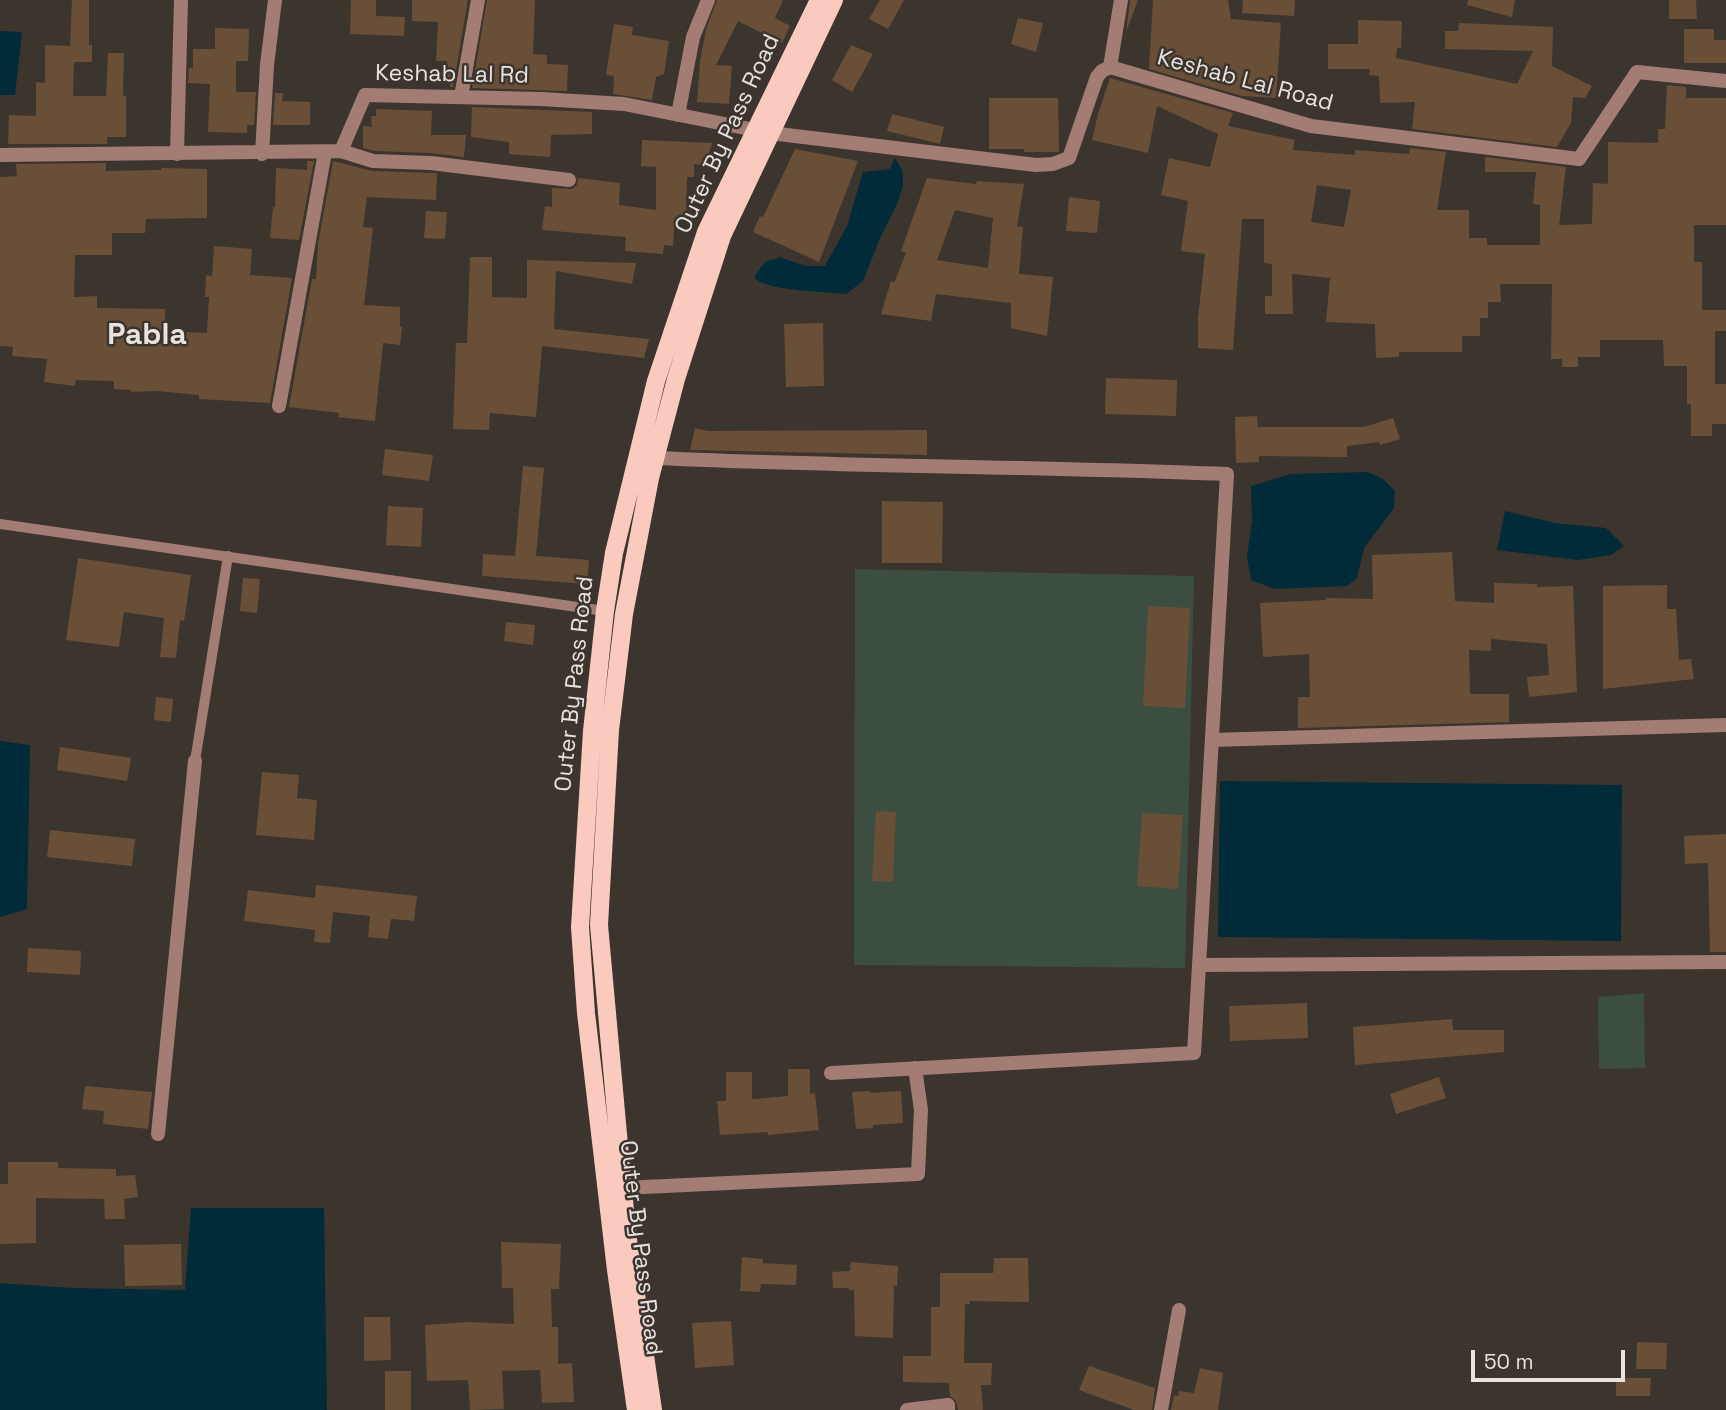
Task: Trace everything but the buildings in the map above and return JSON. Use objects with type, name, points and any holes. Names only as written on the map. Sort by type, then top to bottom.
[{"type":"main road","name":"Outer By Pass Road","points":[[653,1410],[627,1233],[599,925],[610,730],[624,614],[639,529],[676,379],[722,236],[762,132],[819,0]]},
{"type":"main road","name":"Outer By Pass Road","points":[[636,1410],[616,1270],[586,1013],[580,927],[592,731],[605,611],[614,553],[656,381],[706,232],[834,0]]},
{"type":"street","points":[[177,154],[181,0]]},
{"type":"street","points":[[262,154],[267,65],[275,0]]},
{"type":"street","points":[[461,97],[478,0]]},
{"type":"street","points":[[678,115],[692,37],[708,0]]},
{"type":"street","points":[[762,132],[1036,165],[1054,164],[1069,158],[1097,77],[1110,67],[1121,0]]},
{"type":"street","name":"Keshab Lal Road","points":[[1110,67],[1311,126],[1579,159],[1637,72],[1726,82]]},
{"type":"street","name":"Keshab Lal Rd","points":[[341,151],[365,95],[541,99],[624,104],[762,132]]},
{"type":"street","points":[[0,155],[341,151],[373,161],[431,163],[569,180]]},
{"type":"street","points":[[279,405],[325,152]]},
{"type":"street","points":[[657,458],[1062,467],[1227,474],[1194,1053],[831,1073]]},
{"type":"street","points":[[1212,740],[1726,725]]},
{"type":"street","points":[[158,1134],[195,761]]},
{"type":"street","points":[[1199,965],[1726,962]]},
{"type":"street","points":[[623,1188],[918,1174],[922,1110],[915,1068]]},
{"type":"street","points":[[1161,1410],[1179,1310]]},
{"type":"street","points":[[907,1410],[948,1405],[948,1410]]},
{"type":"lane","points":[[0,524],[605,611]]},
{"type":"lane","points":[[195,761],[228,556]]},
{"type":"green space","points":[[855,569],[1194,576],[1185,968],[854,965]]},
{"type":"green space","points":[[1644,993],[1645,1068],[1599,1069],[1598,997]]},
{"type":"water","points":[[0,31],[22,32],[15,95],[0,95]]},
{"type":"water","points":[[895,158],[903,172],[903,186],[863,281],[846,294],[782,288],[760,282],[754,277],[765,262],[780,257],[806,266],[825,266],[847,226],[863,172],[890,169]]},
{"type":"water","points":[[1368,472],[1383,479],[1395,491],[1394,508],[1364,548],[1357,578],[1347,586],[1275,589],[1251,580],[1247,557],[1252,521],[1251,486],[1291,474]]},
{"type":"water","points":[[1505,511],[1555,523],[1606,528],[1624,546],[1611,555],[1578,560],[1497,550]]},
{"type":"water","points":[[0,741],[30,745],[27,909],[0,917]]},
{"type":"water","points":[[1220,781],[1622,785],[1621,941],[1218,937]]},
{"type":"water","points":[[191,1208],[324,1208],[327,1410],[0,1410],[0,1283],[72,1288],[185,1290]]},
{"type":"district","name":"Pabla","points":[[147,336]]}]
